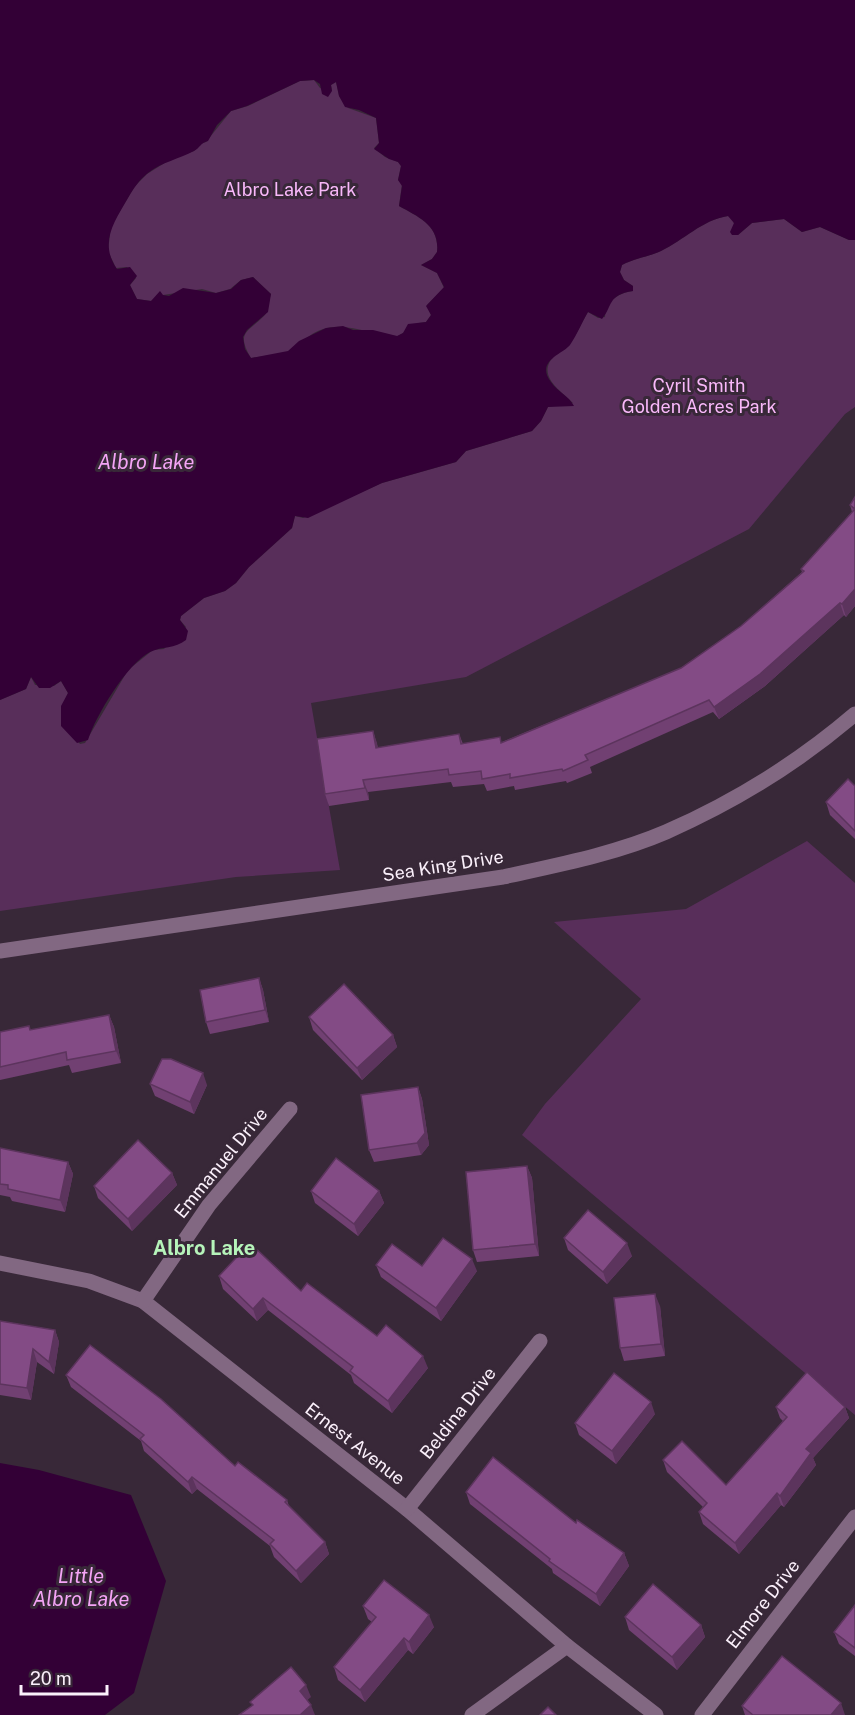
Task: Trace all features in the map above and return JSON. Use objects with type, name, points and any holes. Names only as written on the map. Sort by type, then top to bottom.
[{"type":"street","name":"Sea King Drive","points":[[0,951],[503,876],[580,860],[665,833],[738,795],[819,745],[855,714]]},
{"type":"street","name":"Emmanuel Drive","points":[[143,1301],[209,1205],[290,1109]]},
{"type":"street","name":"Ernest Avenue","points":[[0,1263],[89,1281],[143,1301],[407,1509],[567,1646],[656,1715]]},
{"type":"street","name":"Beldina Drive","points":[[407,1509],[540,1341]]},
{"type":"street","name":"Elmore Drive","points":[[702,1715],[855,1517]]},
{"type":"street","points":[[472,1715],[567,1646]]},
{"type":"green space","name":"Albro Lake Park","points":[[314,80],[320,88],[332,91],[331,85],[336,82],[339,96],[348,108],[376,118],[379,143],[374,148],[401,166],[398,180],[402,184],[399,206],[427,223],[432,229],[437,243],[437,252],[432,259],[421,265],[437,273],[444,288],[427,305],[431,315],[426,322],[419,323],[398,336],[332,327],[313,334],[288,352],[251,358],[244,338],[248,330],[265,314],[271,294],[253,277],[241,280],[230,289],[216,293],[202,289],[163,295],[151,301],[137,299],[130,285],[136,278],[127,267],[116,268],[108,251],[111,226],[135,186],[147,174],[171,159],[194,151],[200,144],[206,142],[231,111],[248,106],[300,81]]},
{"type":"green space","name":"Cyril Smith Golden Acres Park","points":[[728,216],[732,218],[738,235],[752,223],[784,219],[802,232],[820,227],[849,240],[855,240],[855,407],[845,414],[749,529],[466,677],[311,703],[340,870],[236,877],[0,911],[0,700],[26,689],[31,677],[35,685],[54,686],[61,681],[68,693],[62,710],[63,720],[80,744],[85,743],[128,670],[153,650],[164,649],[186,627],[180,620],[181,616],[204,598],[225,591],[236,583],[249,567],[292,528],[295,516],[303,518],[382,483],[456,462],[466,451],[532,431],[541,421],[548,407],[573,403],[548,376],[549,362],[570,343],[588,312],[598,318],[605,317],[610,302],[622,294],[633,291],[633,286],[624,280],[620,272],[622,265],[661,251],[701,226]]},
{"type":"green space","points":[[807,841],[855,883],[855,1415],[522,1135],[545,1104],[641,999],[554,922],[686,909]]},
{"type":"water","name":"Albro Lake","points":[[0,0],[855,0],[855,240],[849,240],[820,227],[802,232],[784,219],[752,223],[738,235],[732,235],[730,232],[734,223],[728,216],[701,226],[661,251],[622,265],[620,272],[624,280],[633,286],[633,291],[615,298],[602,319],[588,312],[570,345],[548,363],[546,369],[551,382],[574,406],[548,407],[541,421],[532,431],[466,451],[456,462],[382,483],[308,518],[295,516],[292,528],[249,567],[236,583],[225,591],[204,598],[181,616],[180,620],[188,631],[186,640],[177,645],[150,652],[132,667],[105,704],[88,740],[77,743],[61,726],[61,706],[68,693],[61,681],[50,688],[39,688],[31,677],[26,689],[0,700]],"holes":[[[314,80],[320,84],[322,94],[328,97],[332,91],[331,85],[336,82],[339,96],[345,107],[359,110],[376,118],[379,143],[374,149],[401,166],[398,180],[402,186],[399,206],[427,223],[432,229],[437,243],[437,252],[432,259],[421,265],[437,273],[444,287],[426,306],[431,315],[426,322],[408,324],[403,333],[397,336],[373,330],[353,330],[343,326],[326,328],[299,341],[288,351],[251,358],[245,349],[243,337],[247,330],[268,312],[271,294],[253,277],[241,280],[231,289],[216,293],[183,288],[169,296],[163,295],[160,291],[151,301],[137,299],[130,285],[137,276],[130,267],[117,269],[109,250],[110,233],[123,207],[142,178],[159,166],[194,151],[208,141],[217,125],[231,111],[300,81]]]},
{"type":"water","name":"Little Albro Lake","points":[[0,1463],[39,1470],[131,1495],[166,1581],[134,1693],[105,1715],[0,1715]]},
{"type":"building","points":[[855,497],[855,509],[850,505]]},
{"type":"building","points":[[855,509],[855,589],[842,604],[840,603],[760,674],[714,707],[709,700],[585,755],[588,760],[563,771],[562,769],[510,778],[510,774],[482,779],[481,771],[449,775],[448,769],[363,780],[365,788],[325,794],[317,739],[373,731],[376,748],[459,734],[461,744],[500,737],[501,743],[681,668],[741,626],[804,571],[801,569]]},
{"type":"building","points":[[848,779],[855,786],[855,831],[826,802]]},
{"type":"building","points":[[259,978],[265,1010],[206,1022],[200,990]]},
{"type":"building","points":[[344,984],[393,1035],[357,1068],[309,1017]]},
{"type":"building","points":[[109,1015],[116,1051],[67,1060],[66,1052],[0,1067],[0,1032],[29,1026],[30,1030]]},
{"type":"building","points":[[162,1059],[171,1059],[203,1073],[190,1102],[150,1084]]},
{"type":"building","points":[[418,1087],[425,1133],[417,1143],[369,1150],[361,1095]]},
{"type":"building","points":[[138,1140],[172,1173],[128,1219],[94,1186]]},
{"type":"building","points":[[0,1148],[68,1162],[60,1200],[8,1189],[8,1185],[0,1184]]},
{"type":"building","points":[[336,1158],[379,1191],[354,1224],[311,1191]]},
{"type":"building","points":[[527,1166],[535,1244],[473,1250],[466,1172]]},
{"type":"building","points":[[588,1210],[627,1243],[603,1272],[564,1238]]},
{"type":"building","points":[[443,1238],[472,1259],[436,1308],[376,1265],[392,1244],[422,1266]]},
{"type":"building","points":[[250,1243],[301,1291],[307,1283],[377,1336],[386,1325],[423,1356],[388,1401],[350,1371],[353,1367],[263,1298],[253,1309],[219,1276]]},
{"type":"building","points":[[655,1294],[661,1344],[620,1348],[614,1298]]},
{"type":"building","points":[[0,1321],[55,1330],[49,1362],[33,1349],[27,1388],[0,1384]]},
{"type":"building","points":[[90,1345],[161,1399],[235,1466],[238,1462],[287,1500],[285,1502],[325,1542],[296,1571],[270,1544],[274,1540],[192,1477],[188,1482],[140,1439],[144,1435],[66,1375]]},
{"type":"building","points":[[807,1372],[845,1407],[806,1449],[811,1453],[780,1496],[777,1493],[735,1543],[699,1512],[707,1503],[663,1460],[682,1441],[726,1485],[787,1417],[776,1407]]},
{"type":"building","points":[[614,1373],[651,1402],[612,1451],[575,1423]]},
{"type":"building","points":[[493,1457],[576,1523],[577,1520],[624,1553],[596,1594],[549,1561],[550,1559],[466,1492]]},
{"type":"building","points":[[384,1580],[429,1615],[409,1642],[404,1638],[360,1690],[334,1667],[376,1617],[363,1606]]},
{"type":"building","points":[[653,1584],[701,1625],[672,1657],[625,1617]]},
{"type":"building","points":[[855,1605],[855,1648],[834,1632]]},
{"type":"building","points":[[782,1656],[841,1703],[831,1715],[753,1715],[742,1706]]},
{"type":"building","points":[[291,1667],[306,1685],[300,1691],[311,1705],[300,1715],[239,1715],[253,1705],[250,1702]]},
{"type":"building","points":[[548,1707],[556,1715],[540,1715]]},
{"type":"district","name":"Albro Lake","points":[[204,1248]]}]
